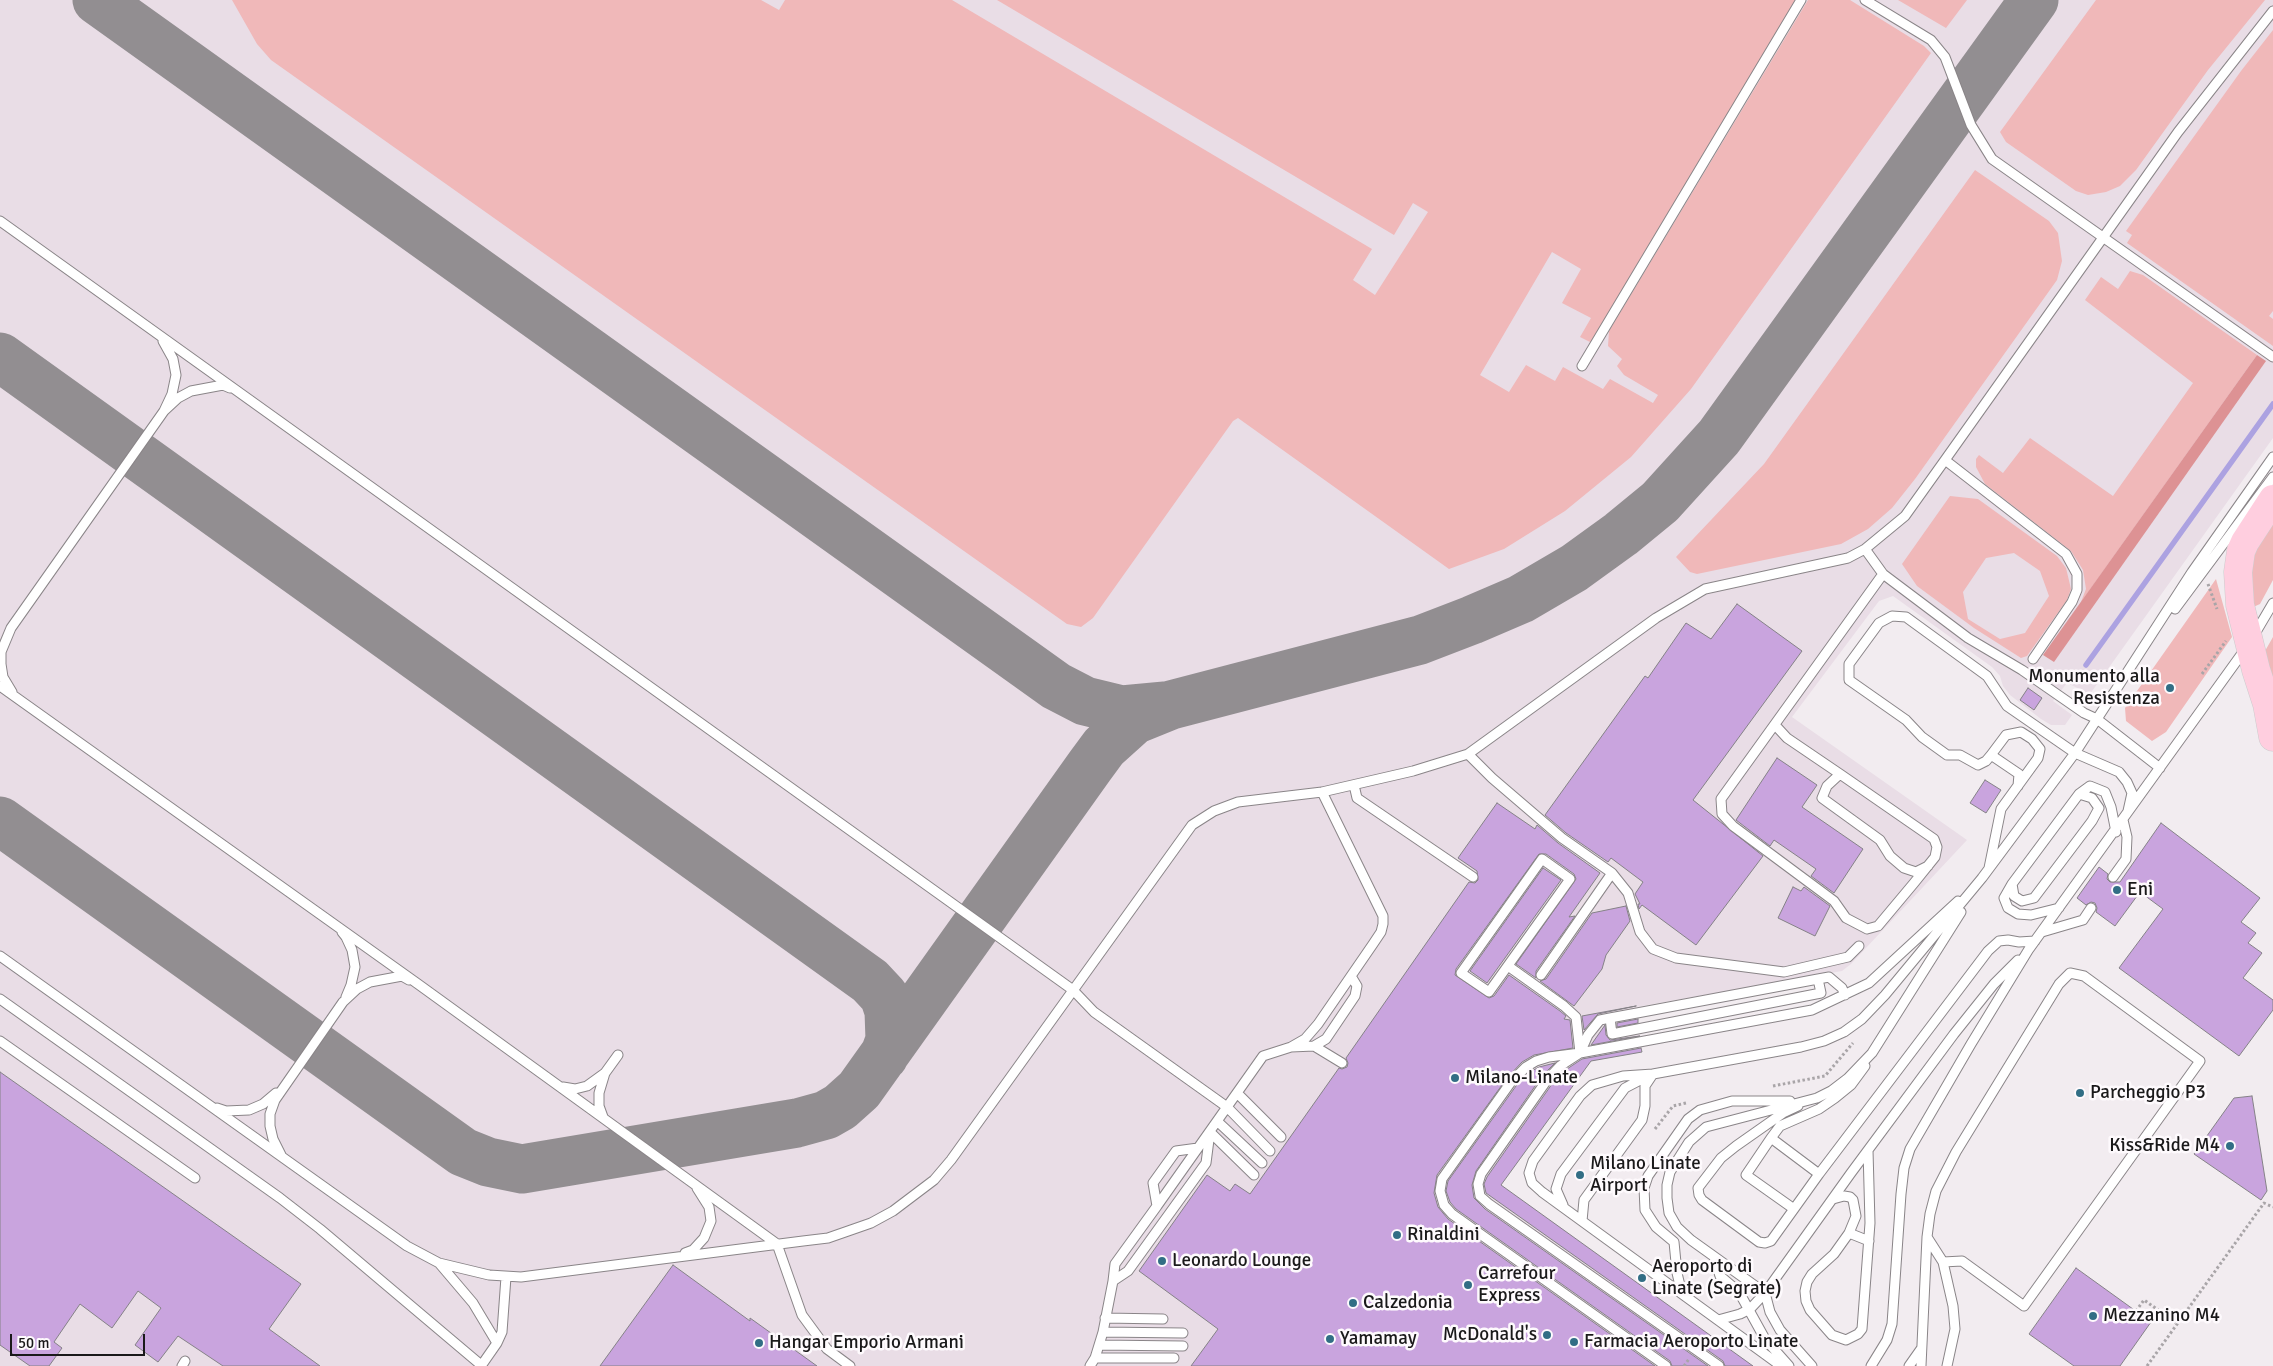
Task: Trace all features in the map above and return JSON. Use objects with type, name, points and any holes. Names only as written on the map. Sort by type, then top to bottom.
[{"type":"main road","points":[[2273,499],[2245,542],[2238,565],[2240,605],[2238,641],[2267,704],[2273,737]]},
{"type":"lane","points":[[1582,366],[1802,0]]},
{"type":"lane","points":[[1864,0],[1931,40],[1945,57],[1971,125],[1992,159],[2273,357]]},
{"type":"lane","points":[[0,956],[407,1246],[439,1262],[474,1272],[506,1277],[540,1276],[828,1238],[871,1223],[893,1211],[934,1180],[951,1160],[1192,825],[1214,810],[1238,802],[1322,792],[1413,771],[1468,754],[1656,618],[1705,589],[1848,558],[1865,549],[1905,516],[2178,132],[2273,11]]},
{"type":"lane","points":[[0,221],[1073,990],[1094,1012],[1227,1107],[1270,1151]]},
{"type":"lane","points":[[17,698],[9,690],[1,664],[1,652],[11,628],[164,411],[172,394],[176,375],[168,346],[156,333]]},
{"type":"lane","points":[[164,411],[178,398],[204,387],[223,385],[240,393]]},
{"type":"lane","points":[[1781,1366],[1566,1210],[1532,1183],[1529,1173],[1533,1162],[1580,1096],[1592,1085],[1623,1076],[1653,1074],[1802,1047],[1824,1041],[1844,1032],[1862,1019],[1886,995],[1982,878],[2074,753],[2140,655],[2192,572],[2273,457]]},
{"type":"lane","points":[[1945,460],[2066,554],[2077,574],[2078,590],[2072,602],[2034,659]]},
{"type":"lane","points":[[2140,655],[2273,477]]},
{"type":"lane","points":[[1865,549],[1883,574],[1968,638],[2022,670],[2084,713],[2097,719],[2160,768]]},
{"type":"lane","points":[[1775,725],[1788,738],[1934,839],[1937,847],[1935,857],[1878,926],[1867,930],[1846,918],[1834,901],[1733,826],[1722,814],[1721,799],[1883,574]]},
{"type":"lane","points":[[1871,1366],[1887,1340],[1892,1324],[1901,1194],[1904,1168],[1910,1149],[2029,949],[2116,832],[2160,768],[2238,641],[2273,603]]},
{"type":"lane","points":[[1988,870],[2001,809],[2038,758],[2040,749],[2032,739],[2021,732],[2006,735],[1986,761],[1978,765],[1960,755],[1947,755],[1922,737],[1906,720],[1849,680],[1849,664],[1879,623],[1892,616],[1906,617],[1987,676],[2007,706],[2074,753],[2119,772],[2127,782],[2132,794],[2125,817],[2127,837],[2126,859],[2113,878]]},
{"type":"lane","points":[[0,637],[11,628]]},
{"type":"lane","points":[[0,686],[604,1117],[777,1244],[802,1315],[827,1348],[850,1366]]},
{"type":"lane","points":[[1468,754],[1492,778],[1562,838],[1612,873],[1628,893],[1640,932],[1653,949],[1676,958],[1784,972],[1848,957],[1859,946]]},
{"type":"lane","points":[[1991,754],[2018,774],[2018,786]]},
{"type":"lane","points":[[1840,774],[1827,786],[1822,798],[1880,840],[1890,856],[1904,868],[1916,872],[1928,866]]},
{"type":"lane","points":[[1354,785],[1357,798],[1472,877]]},
{"type":"lane","points":[[2059,908],[2031,915],[2018,914],[2008,908],[2004,898],[2012,884],[2079,794],[2090,786],[2105,792],[2111,807],[2116,832]]},
{"type":"lane","points":[[1090,1366],[1095,1358],[1103,1332],[1113,1280],[1114,1264],[1263,1056],[1291,1047],[1305,1039],[1381,932],[1383,916],[1322,792]]},
{"type":"lane","points":[[2012,884],[2014,896],[2022,901],[2034,898],[2087,828],[2099,808],[2092,798],[2079,794]]},
{"type":"lane","points":[[1542,859],[1570,879],[1508,966],[1489,992],[1461,973],[1542,859]]},
{"type":"lane","points":[[1541,975],[1612,873]]},
{"type":"lane","points":[[1666,1366],[1452,1214],[1444,1205],[1440,1191],[1442,1179],[1511,1082],[1526,1067],[1536,1061],[1549,1057],[1580,1053],[1812,1010],[1870,983],[1982,878]]},
{"type":"lane","points":[[1794,1210],[1746,1175],[1780,1126],[1819,1109],[1835,1098],[1863,1071],[1872,1053],[1982,878]]},
{"type":"lane","points":[[2042,932],[2083,920],[2091,908]]},
{"type":"lane","points":[[287,1160],[278,1151],[270,1126],[270,1114],[280,1090],[343,1002],[351,986],[354,967],[352,950],[346,937],[335,924]]},
{"type":"lane","points":[[1872,1053],[1848,1078],[1831,1090],[1783,1113],[1721,1158],[1698,1188],[1698,1195],[1702,1200],[1759,1242],[1765,1243],[1771,1240],[1988,951],[1999,941],[2035,941]]},
{"type":"lane","points":[[1718,1320],[1738,1315],[1750,1309],[1765,1293],[1868,1150],[1994,984],[2029,949]]},
{"type":"lane","points":[[1508,966],[1564,1006],[1576,1017],[1580,1053]]},
{"type":"lane","points":[[1921,1366],[1927,1237],[1936,1191],[1956,1152],[2059,984],[2070,973],[2084,976],[2200,1061],[2024,1306],[1962,1261],[1943,1262]]},
{"type":"lane","points":[[343,1002],[356,990],[370,982],[383,978],[402,976],[418,984]]},
{"type":"lane","points":[[1291,1047],[1314,1046],[1326,1039],[1355,996],[1357,986],[1351,976]]},
{"type":"lane","points":[[1719,1366],[1480,1196],[1478,1184],[1481,1174],[1542,1088],[1560,1066],[1580,1053],[1588,1035],[1600,1020],[1829,977],[1842,988],[1845,996]]},
{"type":"lane","points":[[1610,1018],[1612,1034],[1821,993],[1818,979]]},
{"type":"lane","points":[[0,999],[280,1198],[320,1229],[481,1365],[497,1343],[503,1320],[506,1277]]},
{"type":"lane","points":[[0,1041],[195,1178]]},
{"type":"lane","points":[[1314,1046],[1342,1063]]},
{"type":"lane","points":[[562,1087],[575,1089],[587,1086],[605,1073],[618,1055]]},
{"type":"lane","points":[[604,1117],[599,1106],[599,1093],[605,1073]]},
{"type":"lane","points":[[1566,1210],[1559,1199],[1556,1189],[1561,1174],[1625,1088],[1635,1081],[1653,1074]]},
{"type":"lane","points":[[1582,1221],[1584,1200],[1642,1120],[1646,1106],[1645,1086],[1653,1074]]},
{"type":"lane","points":[[211,1106],[226,1111],[249,1110],[262,1104],[280,1090]]},
{"type":"lane","points":[[1237,1093],[1281,1137]]},
{"type":"lane","points":[[1812,1366],[1780,1330],[1770,1312],[1765,1293],[1714,1257],[1677,1227],[1669,1213],[1667,1185],[1675,1163],[1689,1142],[1706,1127],[1817,1098]]},
{"type":"lane","points":[[1682,1294],[1677,1273],[1674,1242],[1656,1227],[1645,1210],[1644,1188],[1655,1164],[1688,1119],[1700,1110],[1732,1101],[1798,1102]]},
{"type":"lane","points":[[1218,1120],[1262,1163]]},
{"type":"lane","points":[[1210,1132],[1254,1175]]},
{"type":"lane","points":[[1113,1280],[1128,1271],[1206,1163],[1210,1132]]},
{"type":"lane","points":[[1771,1138],[1819,1174]]},
{"type":"lane","points":[[1156,1206],[1153,1183],[1176,1150],[1198,1148]]},
{"type":"lane","points":[[1833,1199],[1844,1196],[1853,1200],[1856,1216],[1849,1233],[1834,1254],[1806,1282],[1805,1291],[1806,1301],[1810,1310],[1832,1335],[1846,1340],[1858,1334],[1862,1329],[1868,1241],[1868,1150]]},
{"type":"lane","points":[[676,1258],[693,1250],[704,1238],[710,1220],[709,1207],[701,1193],[683,1174]]},
{"type":"lane","points":[[1849,1233],[1868,1241]]},
{"type":"lane","points":[[1927,1237],[1943,1262],[1953,1306],[1955,1329],[1947,1366]]},
{"type":"lane","points":[[1714,1257],[1720,1276],[1738,1292],[1750,1309],[1765,1339],[1789,1366]]},
{"type":"lane","points":[[439,1262],[473,1303],[497,1343]]},
{"type":"lane","points":[[1105,1318],[1163,1319]]},
{"type":"lane","points":[[1103,1332],[1183,1333]]},
{"type":"lane","points":[[1099,1345],[1183,1346]]},
{"type":"lane","points":[[1910,1366],[1922,1347]]},
{"type":"lane","points":[[1095,1358],[1174,1358]]},
{"type":"path","points":[[2208,584],[2218,611]]},
{"type":"path","points":[[2202,674],[2238,641]]},
{"type":"path","points":[[1768,1087],[1825,1076],[1855,1040]]},
{"type":"path","points":[[1655,1129],[1672,1106],[1692,1102]]},
{"type":"path","points":[[2147,1366],[2264,1203],[2273,1207]]},
{"type":"path","points":[[2136,1311],[2144,1300],[2178,1324]]},
{"type":"shaded area","points":[[0,0],[2273,0],[2273,438],[2090,694],[2067,683],[2053,701],[2072,715],[2065,725],[2051,725],[2041,719],[2010,695],[2003,686],[2000,676],[1992,667],[1893,596],[1879,601],[1792,717],[1967,840],[1851,964],[1842,971],[1636,1007],[1642,1052],[1591,1061],[1501,1185],[1753,1366],[0,1366]]},
{"type":"shaded area","points":[[232,0],[761,0],[779,10],[785,0],[952,0],[1372,249],[1353,280],[1375,295],[1428,212],[1413,203],[1394,235],[997,0],[1797,0],[1592,343],[1580,337],[1591,318],[1562,303],[1581,269],[1552,252],[1480,375],[1509,392],[1526,365],[1555,381],[1563,367],[1603,389],[1610,379],[1653,403],[1658,395],[1624,375],[1617,366],[1622,359],[1608,346],[1609,331],[1808,0],[1850,0],[1924,46],[1931,53],[1691,389],[1631,457],[1565,511],[1504,549],[1449,569],[1238,418],[1233,421],[1093,618],[1081,627],[1067,624],[271,60],[257,44]]},
{"type":"shaded area","points":[[1898,0],[1967,0],[1946,28]]},
{"type":"shaded area","points":[[2096,0],[2265,0],[2208,70],[2136,170],[2120,186],[2106,192],[2088,195],[2076,191],[2006,142],[2000,132]]},
{"type":"shaded area","points":[[2273,30],[2273,311],[2269,316],[2273,319],[2273,346],[2127,243],[2132,235],[2126,231],[2241,71]]},
{"type":"shaded area","points":[[1975,170],[2049,221],[2058,233],[2062,261],[2057,280],[1915,479],[1892,508],[1868,529],[1841,544],[1697,574],[1690,572],[1676,557],[1764,464]]},
{"type":"shaded area","points":[[2130,271],[2143,275],[2257,355],[2081,602],[2086,589],[2083,570],[2071,551],[1985,484],[1976,467],[1976,459],[1979,455],[2003,473],[2030,438],[2113,496],[2193,383],[2085,300],[2101,277],[2118,289]]},
{"type":"shaded area","points":[[2257,355],[2266,361],[2054,662],[2043,655]]},
{"type":"shaded area","points":[[1950,496],[1978,499],[2057,556],[2066,568],[2071,589],[2067,600],[2027,656],[2021,658],[1974,628],[1917,586],[1902,564]],"holes":[[[2014,553],[2040,571],[2049,596],[2025,633],[2000,639],[1968,619],[1963,592],[1986,558]]]},
{"type":"shaded area","points":[[2273,517],[2273,580],[2260,604],[2251,608],[2251,561]]},
{"type":"shaded area","points":[[2216,579],[2232,637],[2166,732],[2152,741],[2126,721],[2125,708]]},
{"type":"shaded area","points":[[2273,637],[2273,685],[2265,651]]},
{"type":"building","points":[[1737,604],[1802,651],[1693,800],[1763,856],[1696,945],[1642,905],[1639,909],[1638,904],[1640,904],[1635,894],[1643,882],[1611,858],[1608,862],[1566,833],[1545,815],[1645,676],[1648,678],[1686,623],[1711,639]]},
{"type":"building","points":[[2028,688],[2042,698],[2034,710],[2020,700]]},
{"type":"building","points":[[1777,758],[1817,785],[1802,807],[1863,849],[1834,893],[1811,876],[1816,869],[1774,840],[1770,846],[1736,820]]},
{"type":"building","points":[[1985,780],[2001,790],[1986,813],[1970,803]]},
{"type":"building","name":"Milano-Linate","points":[[1497,803],[1535,829],[1537,825],[1558,843],[1600,873],[1569,917],[1575,916],[1536,971],[1536,978],[1516,964],[1576,879],[1574,874],[1546,854],[1539,854],[1456,969],[1455,975],[1489,998],[1494,996],[1509,975],[1560,1011],[1566,1016],[1564,1019],[1570,1020],[1573,1048],[1534,1055],[1522,1062],[1507,1078],[1437,1175],[1434,1193],[1438,1207],[1448,1219],[1655,1366],[1191,1366],[1218,1329],[1139,1271],[1207,1175],[1230,1191],[1235,1184],[1250,1194],[1339,1068],[1347,1067],[1346,1058],[1469,882],[1475,883],[1478,880],[1477,871],[1458,858]]},
{"type":"building","points":[[2161,823],[2260,898],[2241,922],[2256,933],[2248,943],[2262,953],[2243,978],[2273,1000],[2273,1010],[2239,1056],[2119,968],[2163,909],[2140,892],[2115,926],[2096,912],[2095,903],[2091,902],[2086,905],[2077,898],[2099,867],[2108,874],[2107,879],[2110,882],[2120,882]]},
{"type":"building","points":[[1543,868],[1561,880],[1487,983],[1470,971]]},
{"type":"building","points":[[1793,887],[1801,891],[1804,887],[1830,906],[1815,936],[1778,918]]},
{"type":"building","points":[[1626,906],[1630,921],[1606,955],[1602,969],[1574,1006],[1540,981],[1546,979],[1592,913]]},
{"type":"building","points":[[1636,1006],[1598,1014],[1584,1030],[1582,1016]]},
{"type":"building","points":[[1638,1019],[1638,1023],[1617,1027],[1617,1023]]},
{"type":"building","points":[[1605,1025],[1606,1035],[1610,1040],[1640,1036],[1591,1045]]},
{"type":"building","points":[[1641,1048],[1642,1052],[1591,1061],[1501,1185],[1753,1366],[1725,1366],[1723,1361],[1486,1193],[1484,1184],[1487,1177],[1552,1084],[1564,1071],[1582,1059]]},
{"type":"building","points":[[1555,1063],[1542,1076],[1476,1171],[1472,1185],[1474,1198],[1485,1209],[1708,1366],[1672,1366],[1670,1361],[1456,1209],[1450,1202],[1446,1191],[1448,1181],[1516,1086],[1530,1072],[1539,1067]]},
{"type":"building","points":[[0,1072],[301,1284],[269,1329],[320,1366],[223,1366],[178,1336],[158,1362],[135,1345],[161,1308],[138,1291],[112,1328],[80,1304],[54,1342],[62,1348],[49,1366],[30,1366],[0,1345]]},
{"type":"building","name":"Kiss&Ride M4","points":[[2252,1096],[2267,1191],[2261,1200],[2194,1154],[2234,1098]]},
{"type":"building","points":[[673,1265],[750,1321],[750,1318],[817,1366],[600,1366]]},
{"type":"building","name":"Mezzanino M4","points":[[2076,1268],[2151,1322],[2120,1366],[2074,1366],[2029,1334]]},
{"type":"waterway","points":[[2086,665],[2273,404]]},
{"type":"taxiway","points":[[97,0],[1056,686],[1085,701],[1122,710],[1165,706]]},
{"type":"taxiway","points":[[0,821],[463,1152],[488,1162],[522,1169],[797,1123],[826,1115],[840,1107],[859,1090],[1104,747],[1134,720],[1171,705],[1420,640],[1472,620],[1521,599],[1574,568],[1621,534],[1660,502],[1719,437],[2034,0]]},
{"type":"taxiway","points":[[0,357],[870,981],[884,996],[889,1011],[890,1040],[884,1056]]},
{"type":"place","name":"Monumento alla Resistenza","points":[[2170,688]]},
{"type":"place","name":"Eni","points":[[2117,890]]},
{"type":"place","name":"Milano-Linate","points":[[1455,1078]]},
{"type":"place","name":"Parcheggio P3","points":[[2080,1093]]},
{"type":"place","name":"Kiss&Ride M4","points":[[2230,1146]]},
{"type":"place","name":"Milano Linate Airport","points":[[1580,1175]]},
{"type":"place","name":"Rinaldini","points":[[1397,1235]]},
{"type":"place","name":"Leonardo Lounge","points":[[1162,1261]]},
{"type":"place","name":"Aeroporto di Linate (Segrate)","points":[[1642,1278]]},
{"type":"place","name":"Carrefour Express","points":[[1468,1285]]},
{"type":"place","name":"Calzedonia","points":[[1353,1303]]},
{"type":"place","name":"Mezzanino M4","points":[[2093,1316]]},
{"type":"place","name":"McDonald's","points":[[1547,1335]]},
{"type":"place","name":"Yamamay","points":[[1330,1339]]},
{"type":"place","name":"Farmacia Aeroporto Linate","points":[[1574,1342]]},
{"type":"place","name":"Hangar Emporio Armani","points":[[759,1343]]}]
